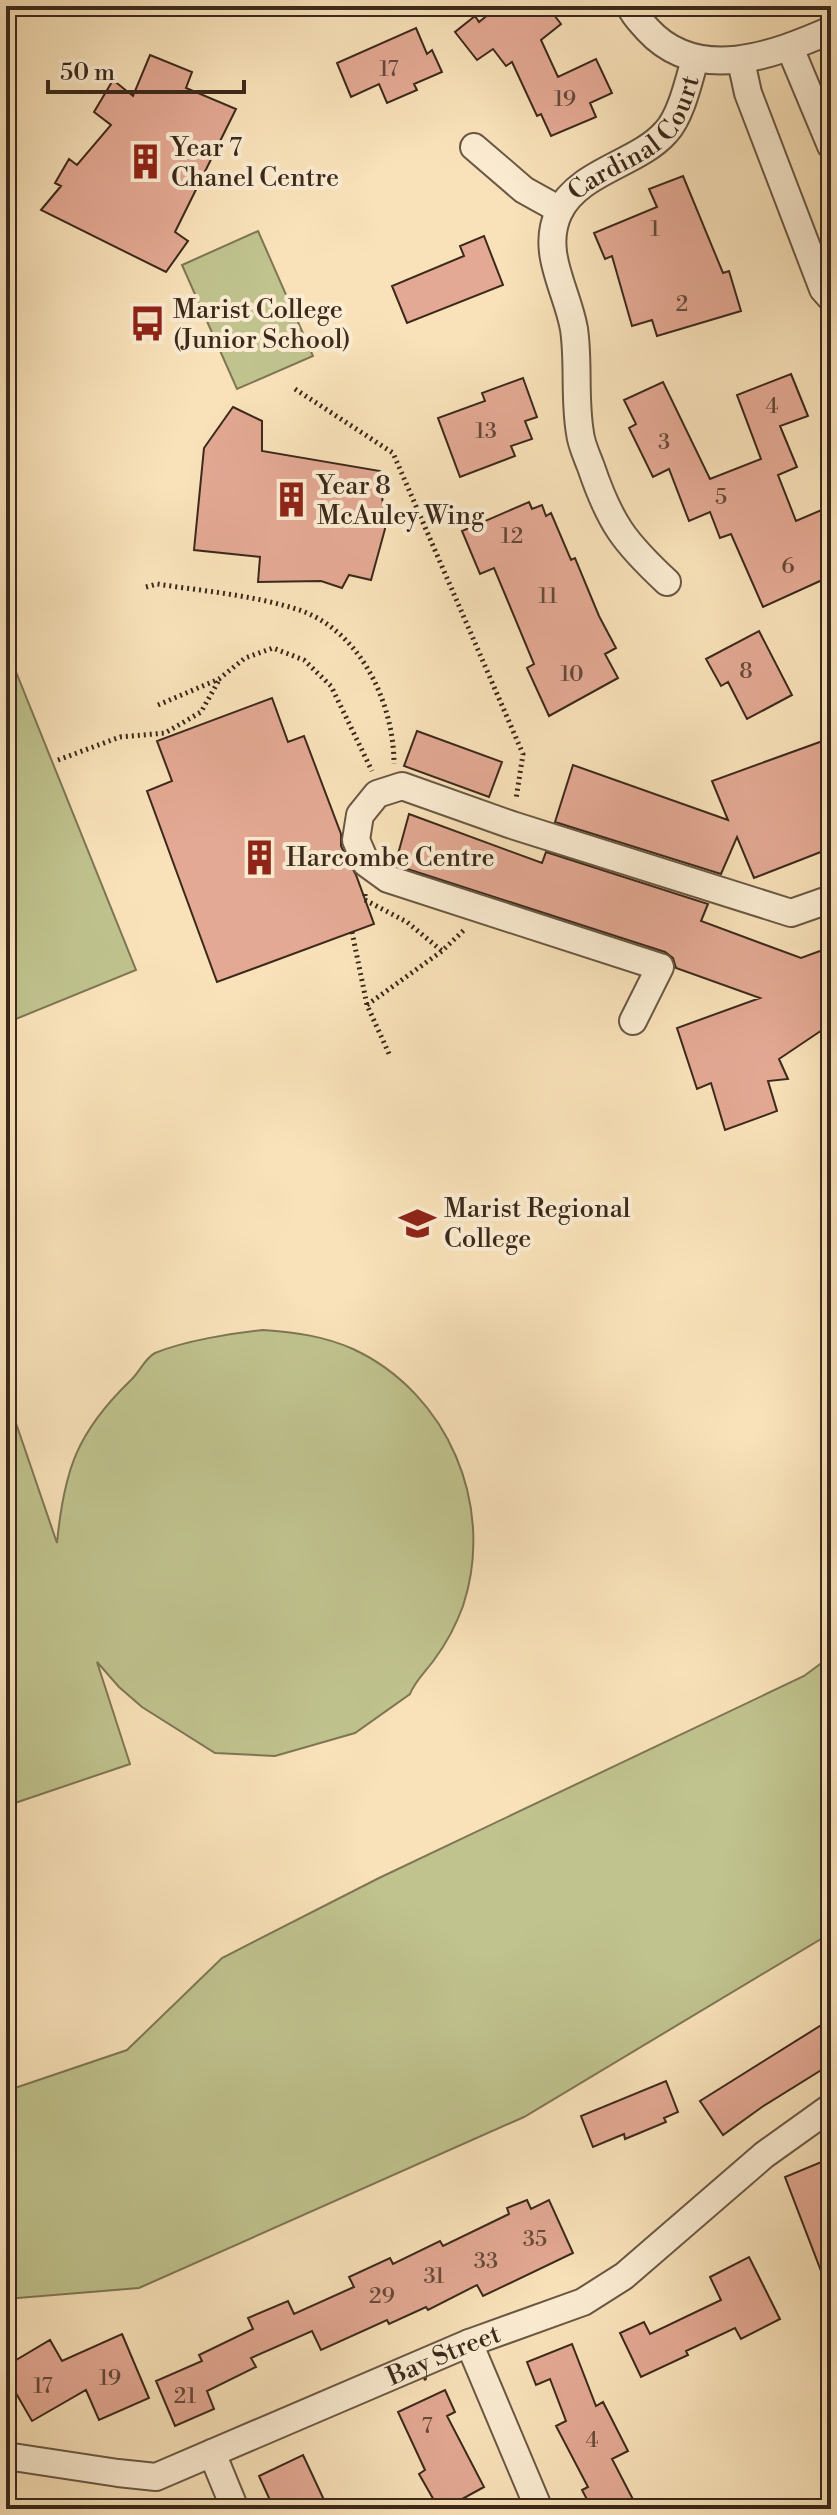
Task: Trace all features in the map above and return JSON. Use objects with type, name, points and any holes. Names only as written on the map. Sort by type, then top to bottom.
[{"type":"street","points":[[630,6],[633,14],[660,43],[695,59],[741,61],[790,48],[831,30]]},
{"type":"street","points":[[790,48],[831,146]]},
{"type":"street","name":"Cardinal Court","points":[[667,582],[636,553],[615,527],[580,436],[574,331],[564,290],[555,269],[551,244],[560,210],[579,189],[637,155],[667,132],[686,92],[695,59]]},
{"type":"street","points":[[741,61],[748,93],[823,289],[831,298]]},
{"type":"street","name":"Cardinal Court","points":[[474,147],[524,190],[560,210]]},
{"type":"street","points":[[633,1021],[660,967],[388,879],[366,863],[356,840],[360,815],[386,791],[402,786],[512,825],[791,913],[831,899]]},
{"type":"street","name":"Bay Street","points":[[6,2456],[156,2477],[469,2343],[583,2302],[624,2276],[764,2155],[831,2107]]},
{"type":"street","points":[[469,2343],[539,2509]]},
{"type":"street","points":[[212,2453],[235,2509]]},
{"type":"path","points":[[295,389],[393,453],[523,754],[512,825]]},
{"type":"path","points":[[146,587],[157,584],[298,609],[329,627],[351,646],[384,698],[394,746],[386,791]]},
{"type":"path","points":[[158,705],[219,679],[245,658],[273,648],[304,660],[331,686],[386,791]]},
{"type":"path","points":[[58,760],[120,737],[165,733],[201,712],[219,679]]},
{"type":"path","points":[[366,863],[365,900],[407,922],[442,951]]},
{"type":"path","points":[[367,1005],[442,951],[485,910]]},
{"type":"path","points":[[352,932],[367,1005],[390,1056]]},
{"type":"green space","points":[[258,231],[313,356],[237,389],[182,265]]},
{"type":"green space","points":[[6,647],[136,970],[6,1023]]},
{"type":"green space","points":[[263,1330],[309,1335],[353,1349],[386,1369],[415,1394],[438,1423],[456,1456],[468,1492],[473,1530],[472,1568],[463,1606],[450,1634],[410,1694],[355,1733],[275,1756],[215,1753],[142,1707],[97,1662],[130,1764],[6,1806],[6,1394],[57,1543],[64,1494],[76,1454],[98,1417],[148,1358],[194,1341]]},
{"type":"green space","points":[[831,1656],[831,1933],[524,2117],[139,2288],[6,2299],[6,2091],[127,2050],[222,1958],[379,1878],[804,1676]]},
{"type":"building","points":[[499,6],[547,6],[561,24],[541,40],[558,77],[596,59],[612,93],[590,103],[596,117],[551,136],[541,114],[537,116],[512,62],[506,66],[493,49],[477,60],[455,32],[475,16],[479,22]]},
{"type":"building","points":[[416,28],[427,54],[432,50],[442,72],[414,84],[417,90],[387,103],[379,84],[351,97],[337,63]]},
{"type":"building","name":"Year 7 Chanel Centre","points":[[150,55],[192,72],[186,88],[236,109],[175,232],[188,241],[166,272],[41,210],[61,186],[55,183],[69,159],[77,165],[111,125],[94,112],[113,80],[133,96]]},
{"type":"building","points":[[683,176],[723,273],[729,271],[741,311],[657,336],[652,320],[632,326],[612,256],[605,259],[594,233],[657,207],[649,189]]},
{"type":"building","points":[[484,236],[503,285],[407,323],[392,286],[464,256],[460,246]]},
{"type":"building","points":[[791,374],[808,416],[780,426],[797,467],[778,475],[796,521],[831,506],[831,576],[763,607],[731,534],[720,538],[710,512],[689,521],[669,469],[653,477],[629,428],[636,424],[624,400],[663,382],[710,479],[761,459],[737,395]]},
{"type":"building","points":[[523,378],[537,417],[525,421],[532,439],[511,446],[515,456],[460,477],[438,418],[485,401],[482,393]]},
{"type":"building","name":"Year 8 McAuley Wing","points":[[233,407],[262,421],[262,451],[380,471],[385,529],[371,580],[349,575],[342,588],[321,581],[258,582],[260,557],[194,550],[204,448]]},
{"type":"building","points":[[529,502],[532,509],[542,505],[546,516],[551,513],[616,648],[605,654],[618,678],[549,716],[527,668],[534,664],[494,568],[480,574],[462,531]]},
{"type":"building","points":[[759,631],[792,695],[747,719],[728,682],[721,686],[706,659]]},
{"type":"building","name":"Harcombe Centre","points":[[272,698],[288,742],[304,736],[341,834],[341,846],[356,875],[374,924],[217,982],[147,791],[172,781],[157,741]]},
{"type":"building","points":[[417,731],[502,762],[489,797],[404,766]]},
{"type":"building","points":[[831,738],[831,848],[754,878],[737,837],[721,874],[555,822],[573,765],[728,820],[712,781]]},
{"type":"building","points":[[409,814],[542,863],[546,852],[708,904],[701,921],[801,958],[831,947],[831,1024],[779,1059],[788,1079],[768,1081],[777,1111],[725,1130],[711,1083],[697,1089],[677,1028],[760,998],[676,968],[673,958],[665,952],[395,865]]},
{"type":"building","points":[[831,2019],[831,2064],[723,2135],[700,2101]]},
{"type":"building","points":[[666,2081],[678,2112],[664,2118],[666,2122],[625,2139],[624,2134],[593,2147],[581,2116]]},
{"type":"building","points":[[831,2158],[831,2297],[785,2177]]},
{"type":"building","points":[[527,2200],[531,2209],[549,2200],[573,2253],[483,2296],[477,2285],[428,2310],[426,2307],[389,2324],[387,2320],[321,2350],[312,2331],[251,2358],[256,2367],[207,2391],[214,2409],[175,2426],[156,2381],[202,2361],[199,2355],[253,2329],[248,2318],[288,2301],[294,2314],[354,2287],[349,2277],[390,2258],[393,2264],[440,2241],[443,2246],[509,2214],[507,2208]]},
{"type":"building","points":[[749,2257],[780,2319],[741,2339],[735,2328],[641,2377],[620,2333],[644,2322],[650,2334],[721,2300],[710,2277]]},
{"type":"building","points":[[122,2334],[149,2398],[99,2420],[86,2390],[32,2421],[6,2376],[6,2366],[50,2340],[62,2361]]},
{"type":"building","points":[[572,2344],[596,2406],[603,2402],[628,2451],[612,2459],[638,2509],[592,2509],[582,2490],[588,2487],[556,2426],[566,2421],[550,2379],[536,2385],[527,2362]]},
{"type":"building","points":[[445,2390],[455,2412],[447,2416],[484,2487],[439,2509],[419,2474],[425,2470],[398,2412]]},
{"type":"building","points":[[303,2455],[325,2502],[310,2509],[274,2509],[259,2476]]},
{"type":"place","name":"Year 7 Chanel Centre","points":[[145,162]]},
{"type":"place","name":"Marist College (Junior School)","points":[[147,324]]},
{"type":"place","name":"Year 8 McAuley Wing","points":[[291,500]]},
{"type":"place","name":"Harcombe Centre","points":[[260,857]]},
{"type":"place","name":"Marist Regional College","points":[[418,1223]]}]
